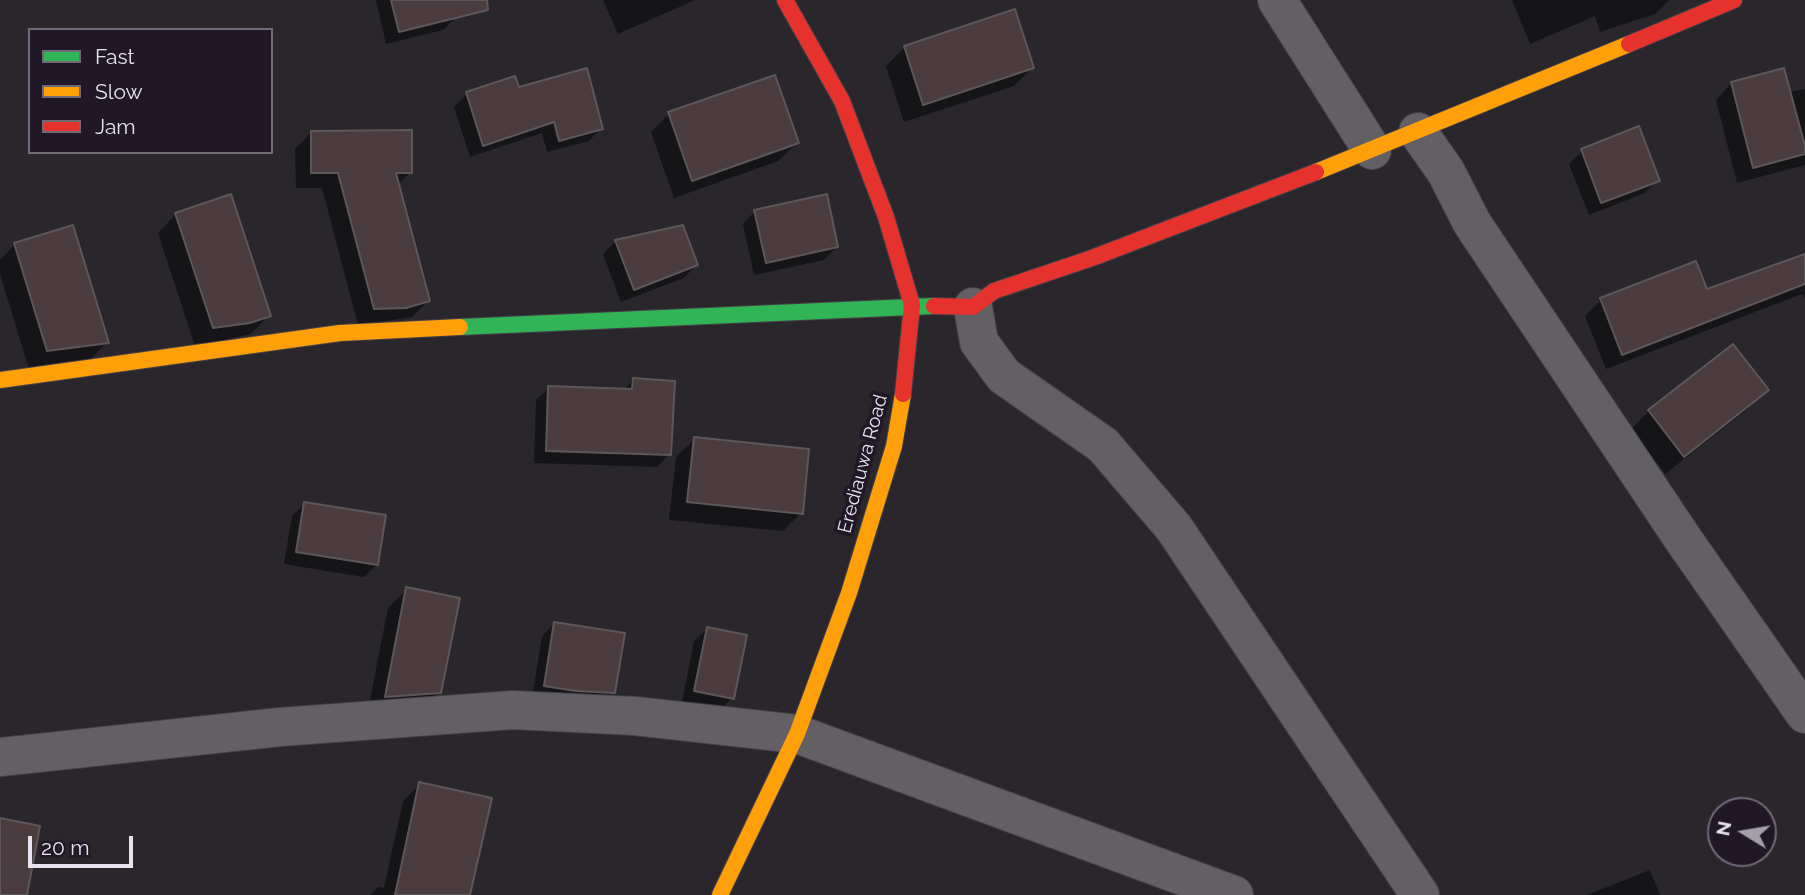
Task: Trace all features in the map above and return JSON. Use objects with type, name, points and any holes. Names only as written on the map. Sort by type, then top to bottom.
[{"type":"street","name":"Erediauwa Road","points":[[720,895],[797,734],[849,593],[894,446],[907,372],[912,305],[886,217],[842,101],[785,0]]},
{"type":"street","points":[[1277,0],[1372,150]]},
{"type":"street","points":[[0,380],[341,333],[912,305],[974,307],[994,291],[1253,197],[1418,132],[1734,0]]},
{"type":"street","points":[[1418,132],[1446,172],[1472,223],[1683,539],[1805,714]]},
{"type":"street","points":[[974,307],[979,342],[1004,376],[1103,445],[1174,528],[1419,895]]},
{"type":"street","points":[[0,757],[280,727],[513,710],[635,716],[797,734],[1234,895]]},
{"type":"building","points":[[391,0],[487,0],[488,10],[399,32]]},
{"type":"building","points":[[1015,9],[1034,68],[923,105],[904,46]]},
{"type":"building","points":[[587,68],[603,129],[559,141],[554,122],[483,146],[466,92],[515,76],[519,87]]},
{"type":"building","points":[[1784,68],[1805,154],[1753,168],[1731,82]]},
{"type":"building","points":[[775,75],[799,143],[692,181],[668,112]]},
{"type":"building","points":[[1639,126],[1660,181],[1601,203],[1581,149]]},
{"type":"building","points":[[412,130],[412,173],[396,173],[430,301],[406,308],[374,309],[338,173],[311,173],[311,131]]},
{"type":"building","points":[[231,194],[271,316],[250,323],[213,328],[175,213]]},
{"type":"building","points":[[827,194],[838,247],[766,263],[754,210]]},
{"type":"building","points":[[73,225],[109,343],[47,351],[14,243]]},
{"type":"building","points":[[683,225],[698,265],[634,290],[615,240]]},
{"type":"building","points":[[1805,254],[1805,284],[1622,355],[1600,298],[1696,261],[1707,289]]},
{"type":"building","points":[[1733,344],[1769,390],[1684,457],[1648,410]]},
{"type":"building","points":[[633,378],[675,381],[671,455],[546,451],[548,386],[632,389]]},
{"type":"building","points":[[694,437],[809,449],[803,514],[687,502]]},
{"type":"building","points":[[304,502],[386,515],[378,565],[296,552]]},
{"type":"building","points":[[406,587],[460,598],[441,693],[385,697]]},
{"type":"building","points":[[554,622],[625,633],[615,693],[544,686]]},
{"type":"building","points":[[707,627],[747,635],[734,699],[694,691]]},
{"type":"building","points":[[419,782],[492,798],[470,895],[395,895]]},
{"type":"building","points":[[0,818],[40,826],[27,895],[0,895]]},
{"type":"traffic: fast","points":[[460,327],[934,306]]},
{"type":"traffic: slow","points":[[1316,172],[1629,44]]},
{"type":"traffic: slow","points":[[0,380],[340,333],[460,327]]},
{"type":"traffic: slow","points":[[720,895],[797,734],[849,593],[894,446],[903,394]]},
{"type":"traffic: jam","points":[[785,0],[842,101],[886,217],[912,305],[903,394]]},
{"type":"traffic: jam","points":[[1629,44],[1734,0]]},
{"type":"traffic: jam","points":[[934,306],[973,307],[994,291],[1092,258],[1316,172]]}]
